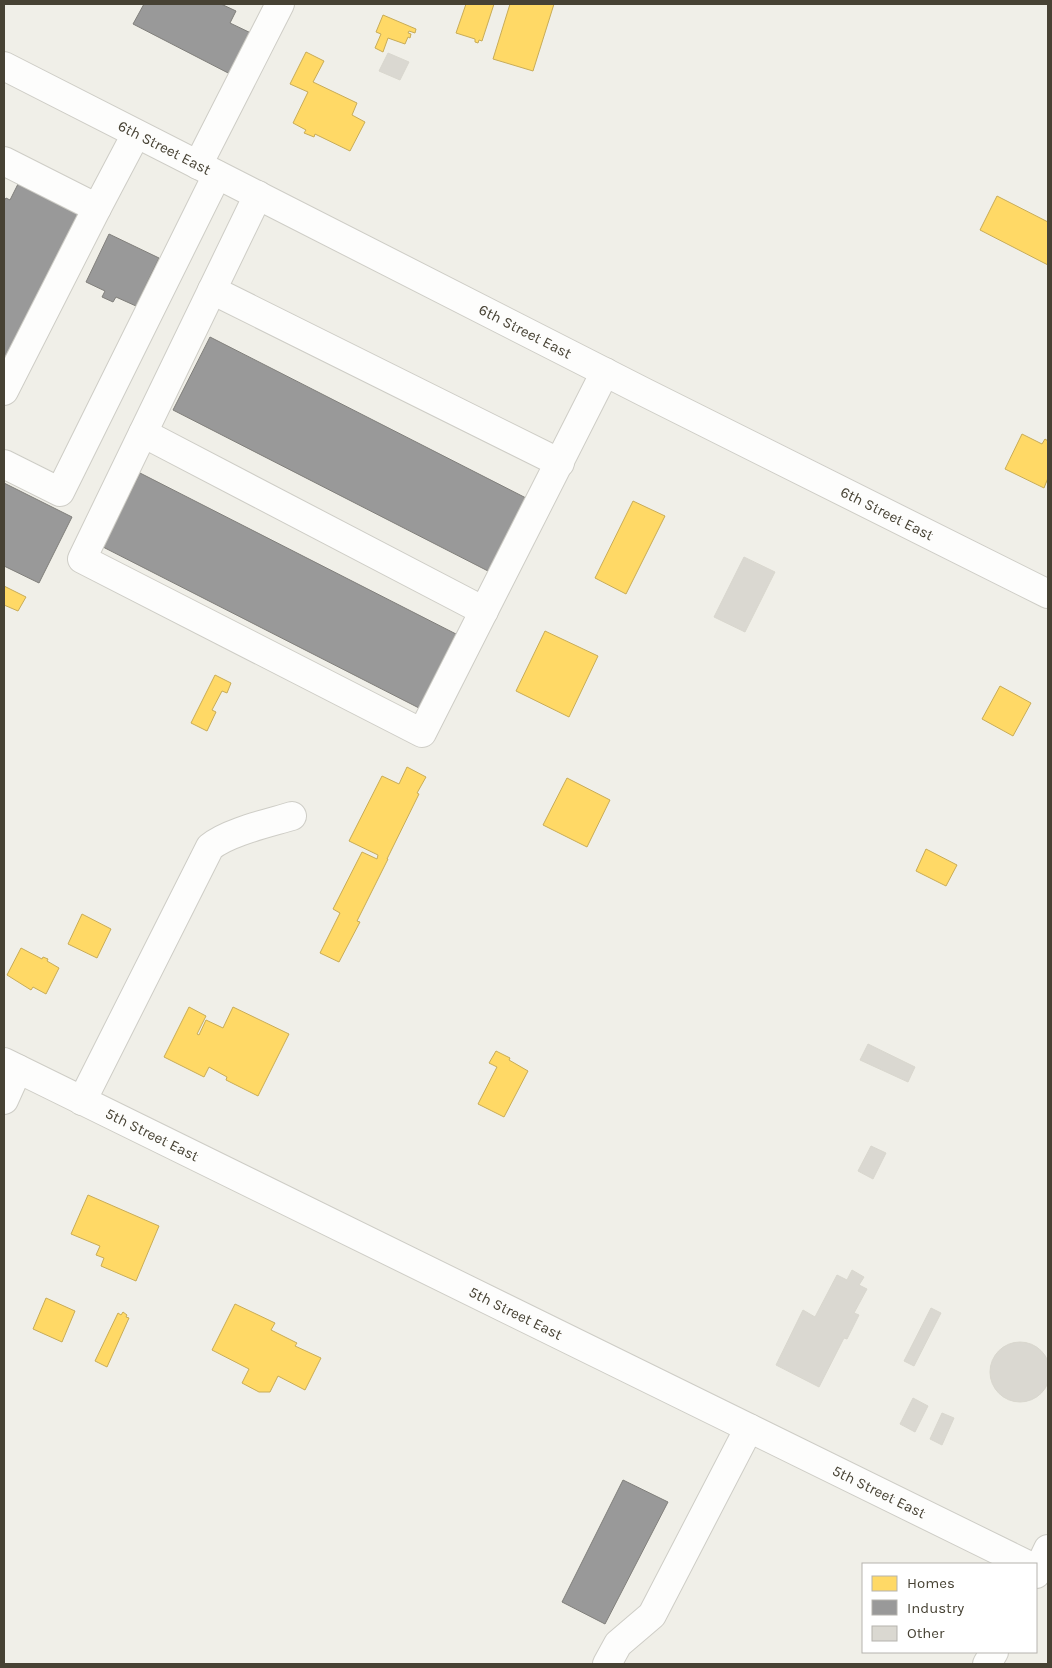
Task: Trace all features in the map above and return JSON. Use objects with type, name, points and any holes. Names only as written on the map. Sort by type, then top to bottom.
[{"type":"street","points":[[4,464],[60,492],[208,170],[280,4]]},
{"type":"street","name":"6th Street East","points":[[4,66],[1048,594]]},
{"type":"street","points":[[4,391],[136,134]]},
{"type":"street","points":[[4,161],[97,208]]},
{"type":"street","points":[[258,196],[82,559],[422,733],[606,372]]},
{"type":"street","points":[[212,290],[560,463]]},
{"type":"street","points":[[143,433],[484,611]]},
{"type":"street","points":[[82,1101],[210,847],[216,842],[239,832],[292,816]]},
{"type":"street","points":[[4,1100],[11,1066]]},
{"type":"street","name":"5th Street East","points":[[11,1066],[749,1428],[1031,1563]]},
{"type":"street","points":[[607,1664],[618,1644],[652,1615],[749,1428]]},
{"type":"street","points":[[987,1664],[993,1653]]},
{"type":"building: Homes","points":[[466,4],[494,4],[482,41],[479,40],[478,43],[475,42],[475,39],[456,33]]},
{"type":"building: Homes","points":[[510,4],[554,4],[533,71],[493,59]]},
{"type":"building: Homes","points":[[383,15],[416,29],[415,33],[409,31],[408,33],[411,34],[410,38],[408,37],[405,44],[388,38],[383,52],[375,48],[381,34],[376,32]]},
{"type":"building: Homes","points":[[306,52],[324,61],[313,82],[357,103],[352,115],[365,122],[350,151],[315,134],[314,137],[304,133],[306,130],[293,123],[308,92],[290,84]]},
{"type":"building: Homes","points":[[997,196],[1048,222],[1048,265],[980,230]]},
{"type":"building: Homes","points":[[1022,434],[1042,444],[1045,439],[1048,441],[1048,478],[1044,488],[1005,469]]},
{"type":"building: Homes","points":[[633,501],[665,516],[626,594],[595,578]]},
{"type":"building: Homes","points":[[4,586],[26,597],[18,611],[4,605]]},
{"type":"building: Homes","points":[[545,631],[598,656],[569,717],[516,691]]},
{"type":"building: Homes","points":[[215,675],[231,683],[227,693],[222,691],[212,710],[216,712],[207,731],[191,723]]},
{"type":"building: Homes","points":[[1000,686],[1031,703],[1013,736],[982,719]]},
{"type":"building: Homes","points":[[407,767],[426,777],[357,921],[360,922],[339,962],[320,953],[340,913],[333,909],[362,852],[377,859],[378,855],[349,841],[382,776],[399,784]]},
{"type":"building: Homes","points":[[567,778],[610,800],[587,847],[543,825]]},
{"type":"building: Homes","points":[[926,849],[957,865],[946,886],[916,871]]},
{"type":"building: Homes","points":[[82,914],[111,929],[97,958],[68,944]]},
{"type":"building: Homes","points":[[21,948],[42,959],[43,957],[48,959],[47,961],[59,968],[46,994],[33,987],[31,990],[7,975]]},
{"type":"building: Homes","points":[[189,1007],[206,1016],[197,1034],[199,1035],[206,1020],[223,1028],[233,1007],[289,1034],[258,1096],[226,1080],[227,1077],[209,1067],[204,1077],[164,1057]]},
{"type":"building: Homes","points":[[496,1051],[528,1071],[504,1117],[478,1104],[497,1067],[489,1063]]},
{"type":"building: Homes","points":[[88,1195],[159,1226],[136,1281],[101,1266],[104,1258],[96,1255],[100,1246],[71,1234]]},
{"type":"building: Homes","points":[[46,1298],[75,1311],[62,1342],[33,1329]]},
{"type":"building: Homes","points":[[235,1304],[275,1323],[271,1330],[297,1343],[295,1346],[321,1358],[305,1390],[278,1376],[270,1392],[259,1392],[242,1383],[249,1369],[212,1350]]},
{"type":"building: Homes","points":[[123,1312],[129,1318],[107,1367],[95,1361],[118,1313],[121,1315]]},
{"type":"building: Industry","points":[[144,4],[221,4],[236,11],[230,23],[255,35],[234,76],[133,24]]},
{"type":"building: Industry","points":[[19,182],[82,213],[4,383],[4,201],[6,198],[10,200]]},
{"type":"building: Industry","points":[[109,234],[159,258],[136,306],[116,297],[113,302],[102,297],[105,291],[86,282]]},
{"type":"building: Industry","points":[[210,337],[526,498],[488,571],[173,410]]},
{"type":"building: Industry","points":[[140,473],[456,634],[419,708],[103,547]]},
{"type":"building: Industry","points":[[4,483],[72,517],[39,583],[4,566]]},
{"type":"building: Industry","points":[[623,1480],[668,1502],[605,1624],[562,1602]]},
{"type":"building: Other","points":[[388,53],[409,62],[400,80],[379,71]]},
{"type":"building: Other","points":[[744,557],[775,572],[745,632],[714,617]]},
{"type":"building: Other","points":[[868,1044],[915,1067],[908,1082],[860,1060]]},
{"type":"building: Other","points":[[871,1146],[886,1153],[873,1179],[858,1171]]},
{"type":"building: Other","points":[[852,1270],[864,1277],[859,1285],[867,1289],[854,1313],[859,1315],[847,1339],[844,1338],[819,1387],[776,1365],[803,1310],[815,1317],[837,1275],[847,1280]]},
{"type":"building: Other","points":[[931,1308],[941,1313],[914,1366],[904,1361]]},
{"type":"building: Other","points":[[1014,1342],[1026,1342],[1042,1350],[1048,1360],[1050,1372],[1048,1384],[1042,1394],[1026,1402],[1014,1402],[998,1394],[990,1378],[990,1366],[998,1350]]},
{"type":"building: Other","points":[[913,1398],[928,1406],[915,1432],[900,1424]]},
{"type":"building: Other","points":[[942,1413],[954,1418],[942,1445],[930,1439]]}]
